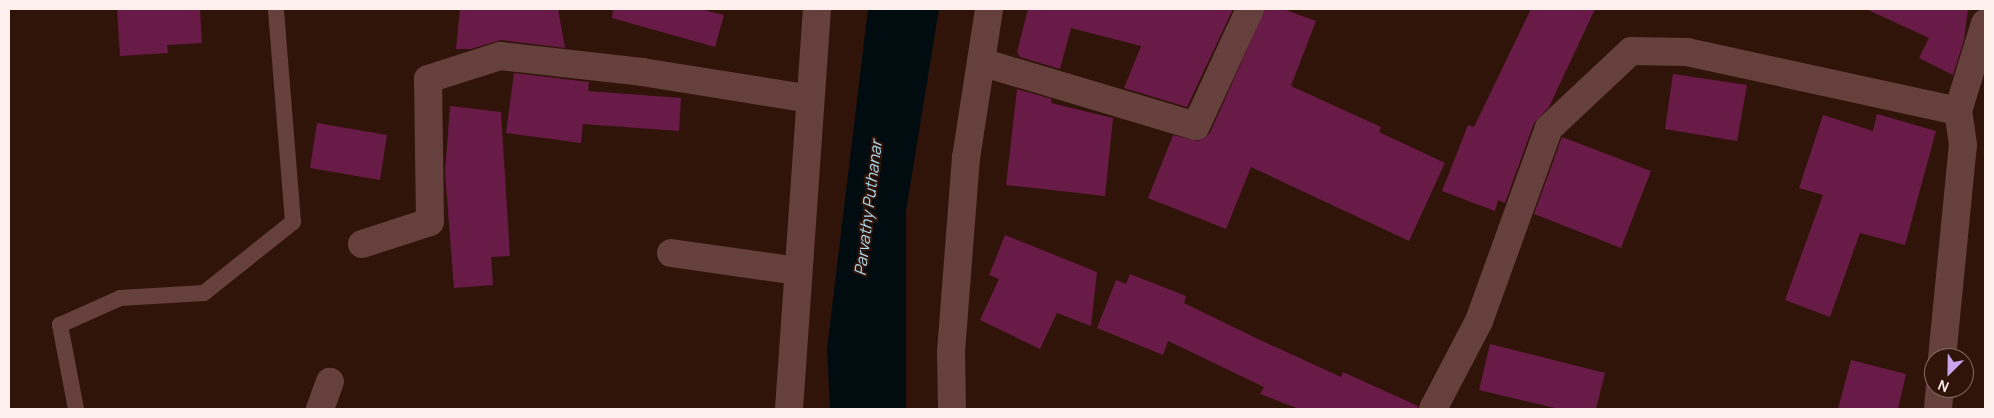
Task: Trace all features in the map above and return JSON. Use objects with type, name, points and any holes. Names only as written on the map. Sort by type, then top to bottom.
[{"type":"street","points":[[789,409],[797,271],[817,9]]},
{"type":"street","points":[[952,409],[951,352],[966,158],[989,9]]},
{"type":"street","points":[[981,62],[1196,126],[1250,9]]},
{"type":"street","points":[[1943,348],[1963,145],[1958,111],[1985,23]]},
{"type":"street","points":[[1433,409],[1479,321],[1550,128],[1631,51],[1687,52],[1958,111]]},
{"type":"street","points":[[362,244],[430,222],[428,79],[437,76],[500,56],[642,72],[810,99]]},
{"type":"street","points":[[672,253],[797,271]]},
{"type":"street","points":[[320,409],[330,382]]},
{"type":"lane","points":[[76,409],[60,325],[120,298],[204,292],[294,222],[276,9]]},
{"type":"water","name":"Parvathy Puthanar","points":[[868,9],[939,9],[906,211],[906,409],[830,409],[827,349]]},
{"type":"building","points":[[117,9],[200,9],[202,43],[167,45],[168,53],[120,56]]},
{"type":"building","points":[[460,9],[558,9],[565,48],[501,40],[471,49],[456,49]]},
{"type":"building","points":[[613,9],[700,9],[724,15],[715,47],[612,18]]},
{"type":"building","points":[[1028,9],[1233,9],[1187,107],[1124,88],[1141,46],[1071,28],[1060,69],[1020,57],[1017,52]]},
{"type":"building","points":[[1265,9],[1283,9],[1316,21],[1291,86],[1381,127],[1379,132],[1445,163],[1409,241],[1251,167],[1226,229],[1148,198],[1173,135],[1198,141],[1210,133]]},
{"type":"building","points":[[1531,9],[1595,9],[1549,107],[1534,123],[1505,203],[1498,200],[1495,211],[1442,191],[1468,125],[1474,127]]},
{"type":"building","points":[[1866,9],[1968,9],[1964,40],[1953,75],[1919,58],[1929,38]]},
{"type":"building","points":[[514,73],[589,82],[588,91],[681,98],[679,131],[583,124],[581,143],[506,133]]},
{"type":"building","points":[[1673,74],[1747,85],[1737,141],[1665,129]]},
{"type":"building","points":[[1017,89],[1052,99],[1051,103],[1113,118],[1105,196],[1006,185]]},
{"type":"building","points":[[450,106],[501,112],[510,256],[491,257],[493,285],[454,288],[445,173]]},
{"type":"building","points":[[1877,114],[1936,131],[1905,245],[1860,233],[1830,317],[1785,300],[1823,195],[1799,188],[1823,115],[1873,131]]},
{"type":"building","points":[[317,123],[387,135],[380,180],[310,168]]},
{"type":"building","points":[[1562,137],[1651,171],[1621,248],[1534,214]]},
{"type":"building","points":[[1005,235],[1097,272],[1091,326],[1057,313],[1040,349],[980,320],[999,279],[989,275]]},
{"type":"building","points":[[1130,274],[1186,296],[1184,303],[1258,339],[1341,377],[1343,372],[1418,406],[1417,409],[1299,409],[1260,394],[1264,387],[1168,341],[1163,355],[1097,328],[1116,280],[1126,284]]},
{"type":"building","points":[[1490,344],[1605,373],[1596,409],[1559,409],[1479,390]]},
{"type":"building","points":[[1851,360],[1906,374],[1898,409],[1838,409]]}]
